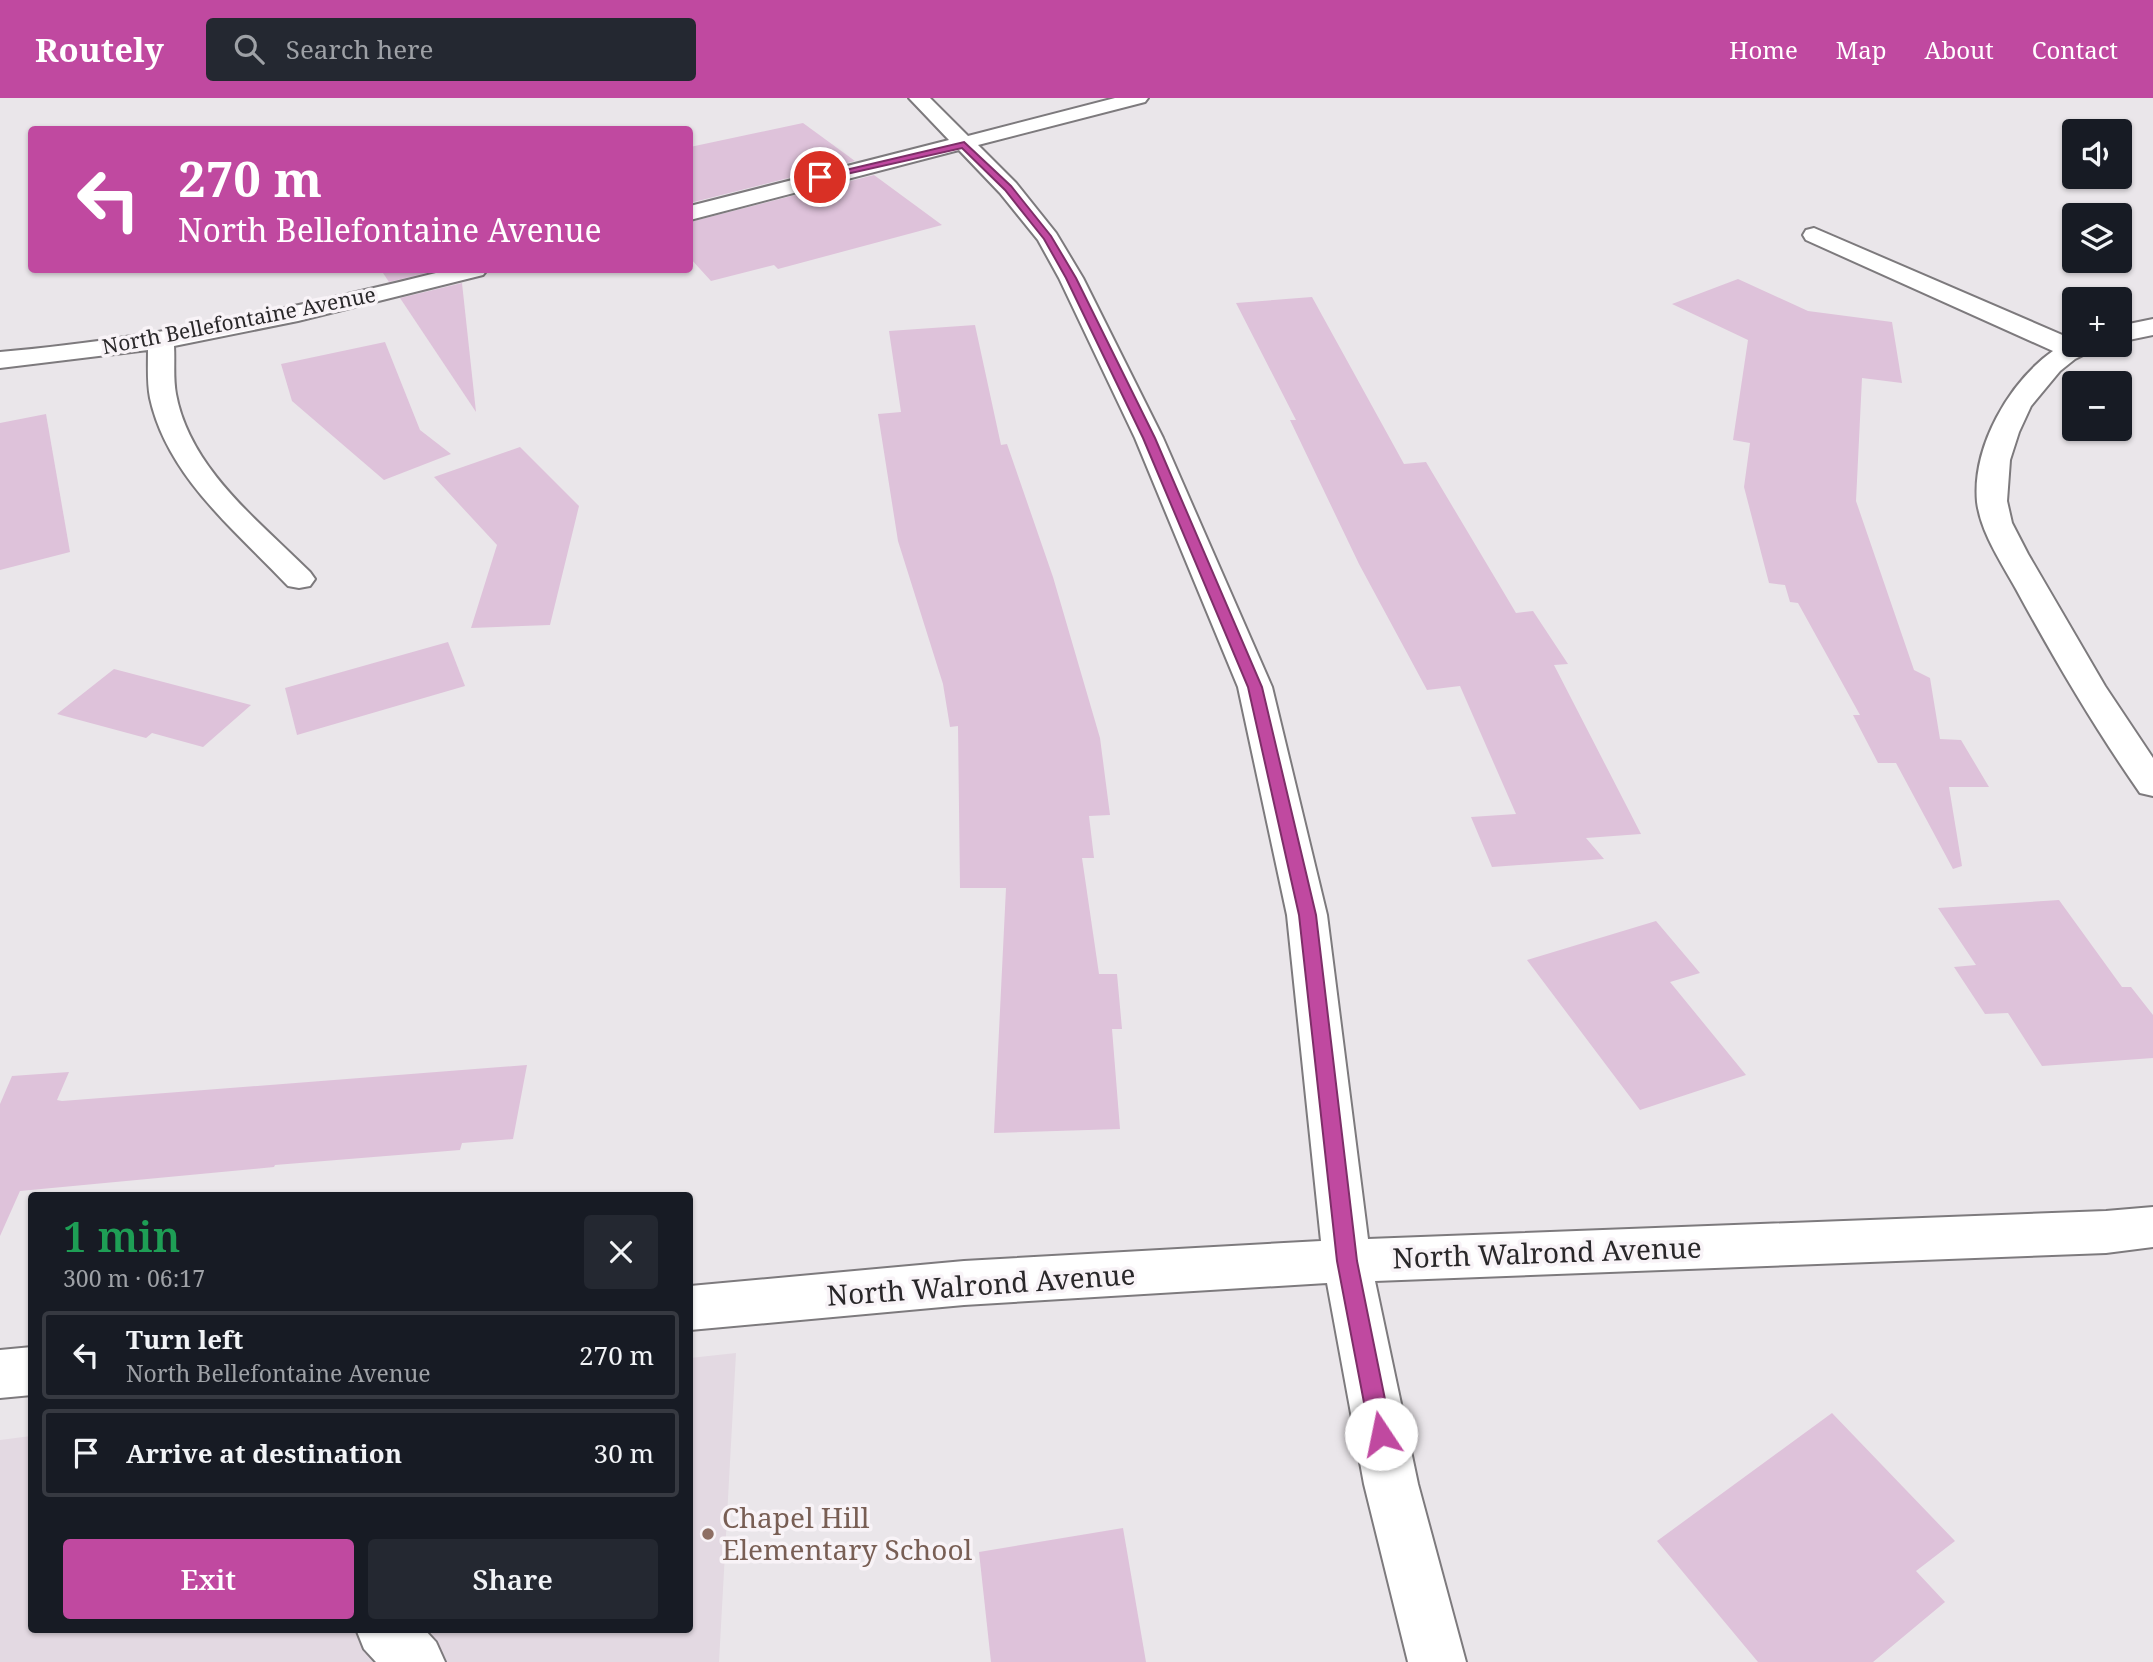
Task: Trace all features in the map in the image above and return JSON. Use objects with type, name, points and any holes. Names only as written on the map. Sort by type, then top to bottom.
[{"type":"street","points":[[919,98],[1008,188],[1048,238],[1071,278],[1149,438],[1255,687],[1307,915],[1347,1261],[1391,1484],[1437,1662]]},
{"type":"street","points":[[693,212],[846,170],[964,145],[1138,98]]},
{"type":"street","points":[[1814,235],[2062,341]]},
{"type":"street","name":"North Bellefontaine Avenue","points":[[0,360],[161,342],[311,312],[463,273]]},
{"type":"street","points":[[2132,331],[2153,327]]},
{"type":"street","points":[[161,342],[163,396],[173,427],[195,471],[299,579]]},
{"type":"street","points":[[2064,357],[2040,376],[2016,406],[2000,441],[1992,503],[2006,541],[2067,654],[2138,745],[2153,784]]},
{"type":"street","name":"North Walrond Avenue","points":[[693,1308],[964,1283],[1347,1261],[2106,1232],[2153,1227]]},
{"type":"street","points":[[0,1374],[28,1371]]},
{"type":"street","points":[[388,1633],[416,1662]]},
{"type":"shaded area","name":"Chapel Hill Elementary School","points":[[736,1353],[719,1662],[0,1662],[0,1440],[28,1436],[28,1633],[693,1633],[693,1358]]},
{"type":"building","points":[[803,123],[855,161],[693,202],[693,146]]},
{"type":"building","points":[[874,175],[942,225],[778,269],[774,265],[711,281],[693,261],[693,221]]},
{"type":"building","points":[[383,273],[426,273],[389,282]]},
{"type":"building","points":[[1738,279],[1808,311],[1892,322],[1902,383],[1862,378],[1856,501],[1914,670],[1930,678],[1940,739],[1961,740],[1989,787],[1949,787],[1962,866],[1953,869],[1896,763],[1878,763],[1853,715],[1860,715],[1798,603],[1790,602],[1785,585],[1769,583],[1744,487],[1750,443],[1733,440],[1748,340],[1672,304]]},
{"type":"building","points":[[462,283],[476,412],[400,298]]},
{"type":"building","points":[[1312,297],[1404,464],[1426,462],[1516,613],[1533,611],[1568,664],[1554,665],[1641,834],[1586,838],[1604,859],[1492,867],[1471,817],[1516,814],[1460,686],[1427,690],[1359,564],[1290,420],[1296,420],[1236,303]]},
{"type":"building","points":[[975,325],[1001,445],[1007,444],[1053,577],[1100,738],[1110,815],[1089,816],[1094,858],[1082,858],[1099,974],[1117,974],[1122,1029],[1112,1029],[1120,1129],[994,1133],[1006,888],[960,888],[958,726],[950,727],[943,684],[898,541],[878,414],[901,412],[889,331]]},
{"type":"building","points":[[385,342],[420,430],[451,454],[384,480],[292,401],[281,364]]},
{"type":"building","points":[[46,414],[70,552],[0,570],[0,423]]},
{"type":"building","points":[[520,447],[579,506],[550,625],[471,628],[497,545],[434,477]]},
{"type":"building","points":[[448,642],[465,686],[297,735],[285,688]]},
{"type":"building","points":[[114,669],[251,705],[203,747],[152,733],[146,738],[57,714]]},
{"type":"building","points":[[2059,900],[2122,987],[2131,987],[2153,1015],[2153,1058],[2042,1066],[2008,1013],[1985,1014],[1954,967],[1976,965],[1938,908]]},
{"type":"building","points":[[1656,921],[1700,973],[1670,982],[1746,1075],[1640,1110],[1527,960]]},
{"type":"building","points":[[527,1065],[513,1139],[462,1143],[460,1150],[275,1165],[20,1191],[0,1236],[0,1104],[12,1076],[69,1072],[57,1100],[62,1101]]},
{"type":"building","points":[[1832,1413],[1955,1541],[1916,1571],[1945,1602],[1873,1662],[1758,1662],[1657,1541]]},
{"type":"building","points":[[1123,1528],[1146,1662],[991,1662],[979,1552]]},
{"type":"place","name":"Chapel Hill Elementary School","points":[[708,1534]]},
{"type":"route","points":[[820,177],[964,145],[1008,188],[1048,238],[1071,278],[1149,438],[1255,687],[1307,915],[1347,1261],[1381,1434]]}]
